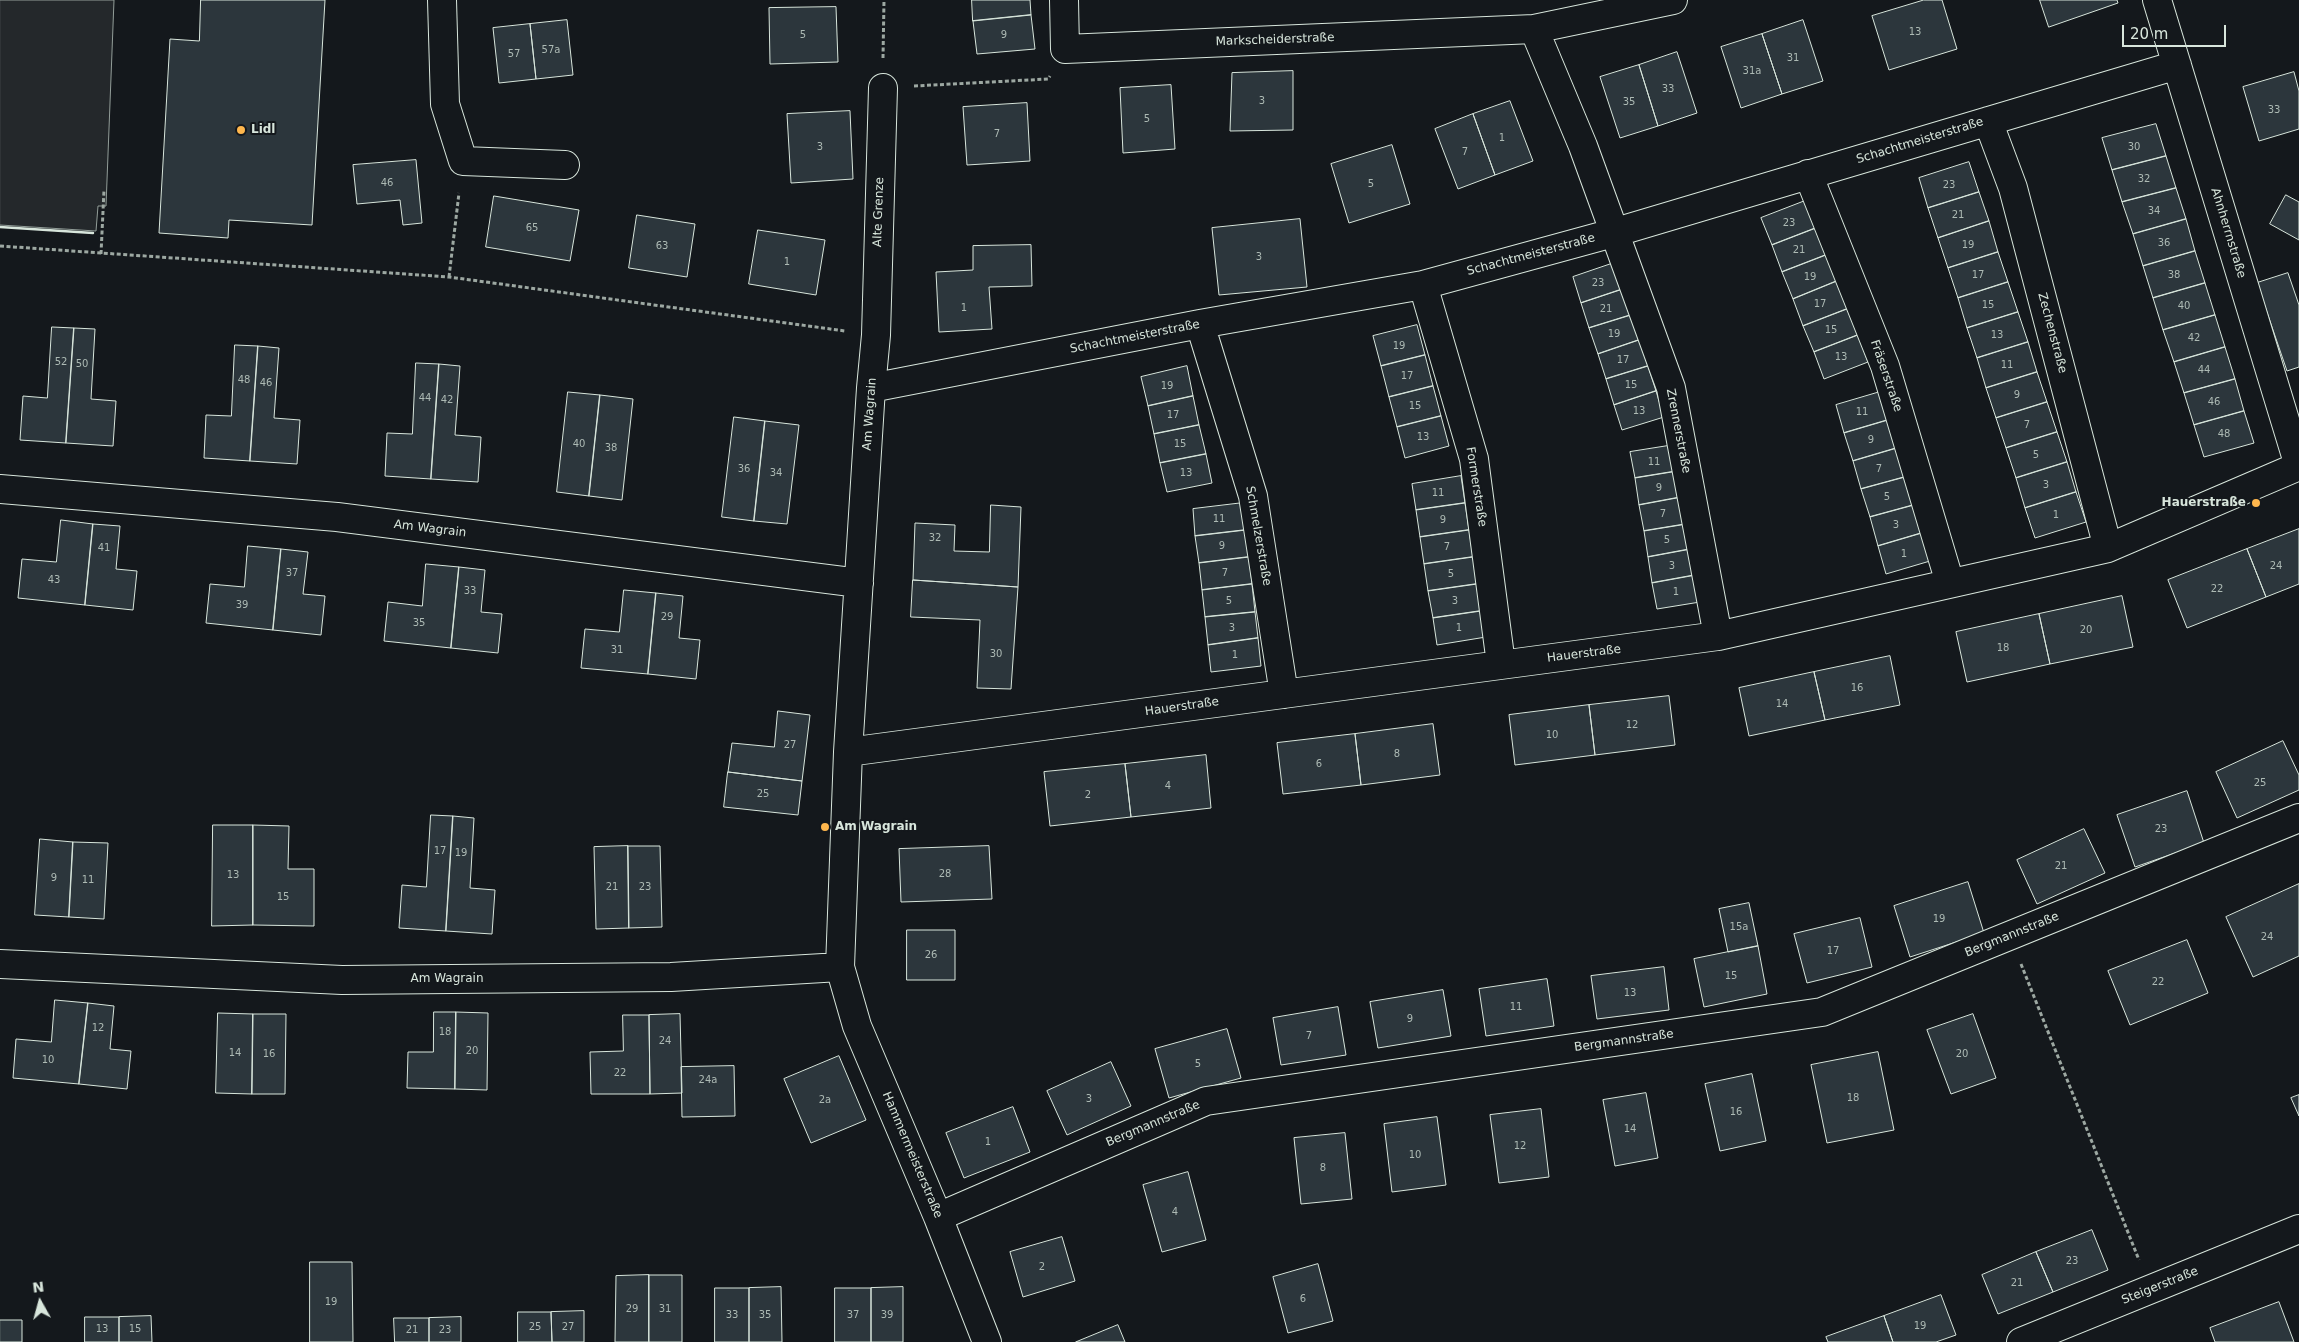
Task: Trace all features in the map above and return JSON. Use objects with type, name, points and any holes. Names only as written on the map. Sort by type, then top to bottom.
[{"type":"street","points":[[442,0],[445,104],[463,161],[565,165]]},
{"type":"street","points":[[1064,0],[1065,49]]},
{"type":"street","name":"Markscheiderstraße","points":[[1065,49],[1534,29],[1673,0]]},
{"type":"street","name":"Ahnherrnstraße","points":[[2157,0],[2299,466]]},
{"type":"street","points":[[1534,29],[1583,146],[1613,233]]},
{"type":"street","name":"Schachtmeisterstraße","points":[[871,388],[1200,324],[1423,284],[1613,233],[2177,65]]},
{"type":"street","name":"Alte Grenze","points":[[876,335],[883,88]]},
{"type":"street","name":"Zechenstraße","points":[[1988,121],[2013,188],[2108,548]]},
{"type":"street","name":"Fräserstraße","points":[[1808,174],[1885,366],[1950,583]]},
{"type":"street","name":"Zrennerstraße","points":[[1613,233],[1671,388],[1718,636]]},
{"type":"street","name":"Formerstraße","points":[[1423,284],[1474,459],[1501,664]]},
{"type":"street","name":"Schmelzerstraße","points":[[1200,324],[1254,496],[1284,694]]},
{"type":"street","name":"Am Wagrain","points":[[0,964],[342,980],[671,978],[840,967],[848,752],[876,335]]},
{"type":"street","name":"Hauerstraße","points":[[848,752],[1718,636],[2108,548],[2299,466]]},
{"type":"street","name":"Am Wagrain","points":[[0,489],[337,517],[860,583]]},
{"type":"street","name":"Bergmannstraße","points":[[938,1217],[1206,1101],[1822,1012],[2299,818]]},
{"type":"street","name":"Hammermeisterstraße","points":[[840,967],[857,1026],[938,1217],[987,1342]]},
{"type":"street","name":"Steigerstraße","points":[[2021,1342],[2299,1229]]},
{"type":"path","points":[[884,0],[883,88],[1048,79],[1065,49]]},
{"type":"path","points":[[449,277],[463,161]]},
{"type":"path","points":[[101,254],[104,190]]},
{"type":"path","points":[[0,246],[449,277],[876,335]]},
{"type":"path","points":[[2009,936],[2151,1289]]},
{"type":"shaded area","points":[[0,0],[114,0],[106,206],[98,206],[96,231],[0,225]]},
{"type":"building","name":"Lidl","points":[[201,0],[325,0],[312,225],[229,220],[228,238],[159,233],[170,39],[199,41]]},
{"type":"building","points":[[972,0],[1030,0],[1031,15],[973,21]]},
{"type":"building","points":[[1924,0],[1942,0],[1957,49],[1889,70],[1872,16]]},
{"type":"building","points":[[2040,0],[2117,0],[2118,3],[2049,27]]},
{"type":"building","points":[[836,7],[838,62],[770,64],[769,8]]},
{"type":"building","points":[[1031,15],[1035,49],[977,54],[973,21]]},
{"type":"building","points":[[567,20],[573,75],[536,79],[530,24]]},
{"type":"building","points":[[1803,20],[1823,81],[1782,94],[1762,34]]},
{"type":"building","points":[[530,24],[536,79],[499,83],[493,28]]},
{"type":"building","points":[[1762,34],[1782,94],[1741,108],[1721,47]]},
{"type":"building","points":[[1677,52],[1697,113],[1658,126],[1639,65]]},
{"type":"building","points":[[1639,65],[1658,126],[1620,138],[1600,77]]},
{"type":"building","points":[[1293,71],[1293,130],[1230,131],[1232,73]]},
{"type":"building","points":[[2294,72],[2299,91],[2299,129],[2259,141],[2243,87]]},
{"type":"building","points":[[1171,85],[1175,149],[1123,153],[1120,88]]},
{"type":"building","points":[[1510,101],[1533,161],[1495,175],[1473,114]]},
{"type":"building","points":[[1027,103],[1030,161],[967,165],[963,107]]},
{"type":"building","points":[[850,111],[853,179],[791,183],[787,114]]},
{"type":"building","points":[[1473,114],[1495,175],[1458,189],[1435,129]]},
{"type":"building","points":[[2156,124],[2166,156],[2112,170],[2102,138]]},
{"type":"building","points":[[1392,145],[1410,204],[1349,223],[1331,164]]},
{"type":"building","points":[[2166,156],[2176,188],[2122,202],[2112,170]]},
{"type":"building","points":[[416,160],[422,223],[403,225],[400,200],[357,204],[353,165]]},
{"type":"building","points":[[1969,162],[1979,192],[1928,208],[1919,178]]},
{"type":"building","points":[[2176,188],[2186,219],[2133,234],[2122,202]]},
{"type":"building","points":[[1979,192],[1989,221],[1938,238],[1928,208]]},
{"type":"building","points":[[2286,195],[2299,202],[2299,240],[2270,224]]},
{"type":"building","points":[[494,196],[579,210],[570,261],[486,247]]},
{"type":"building","points":[[1805,201],[1816,228],[1772,245],[1761,218]]},
{"type":"building","points":[[637,215],[695,224],[687,277],[629,268]]},
{"type":"building","points":[[1300,219],[1307,287],[1219,295],[1212,228]]},
{"type":"building","points":[[2186,219],[2195,251],[2143,266],[2133,234]]},
{"type":"building","points":[[1989,221],[1998,252],[1948,268],[1938,238]]},
{"type":"building","points":[[1816,228],[1826,255],[1782,272],[1772,245]]},
{"type":"building","points":[[758,230],[825,240],[816,295],[749,284]]},
{"type":"building","points":[[1031,245],[1032,286],[989,287],[992,329],[939,332],[936,272],[973,270],[973,246]]},
{"type":"building","points":[[2195,251],[2205,283],[2153,298],[2143,266]]},
{"type":"building","points":[[1998,252],[2008,282],[1958,298],[1948,268]]},
{"type":"building","points":[[1826,255],[1837,281],[1793,299],[1782,272]]},
{"type":"building","points":[[1614,263],[1623,289],[1581,303],[1573,277]]},
{"type":"building","points":[[2288,273],[2299,305],[2299,367],[2287,371],[2257,283]]},
{"type":"building","points":[[1837,281],[1847,309],[1803,326],[1793,299]]},
{"type":"building","points":[[2008,282],[2018,312],[1967,328],[1958,298]]},
{"type":"building","points":[[2205,283],[2215,315],[2163,330],[2153,298]]},
{"type":"building","points":[[1623,289],[1631,315],[1589,328],[1581,303]]},
{"type":"building","points":[[1847,309],[1858,335],[1814,352],[1803,326]]},
{"type":"building","points":[[2018,312],[2028,342],[1977,358],[1967,328]]},
{"type":"building","points":[[1631,315],[1639,340],[1598,354],[1589,328]]},
{"type":"building","points":[[2215,315],[2225,347],[2174,362],[2163,330]]},
{"type":"building","points":[[1417,325],[1425,355],[1381,366],[1373,336]]},
{"type":"building","points":[[52,327],[74,328],[66,443],[20,440],[23,396],[47,398]]},
{"type":"building","points":[[74,328],[95,329],[91,399],[116,401],[113,446],[66,443]]},
{"type":"building","points":[[1858,335],[1868,362],[1824,379],[1814,352]]},
{"type":"building","points":[[1639,340],[1648,366],[1606,379],[1598,354]]},
{"type":"building","points":[[2028,342],[2037,372],[1986,388],[1977,358]]},
{"type":"building","points":[[235,345],[258,346],[250,461],[204,458],[206,415],[231,416]]},
{"type":"building","points":[[258,346],[279,348],[274,418],[300,420],[297,464],[250,461]]},
{"type":"building","points":[[2225,347],[2235,379],[2184,393],[2174,362]]},
{"type":"building","points":[[1425,355],[1433,386],[1389,397],[1381,366]]},
{"type":"building","points":[[416,363],[439,364],[431,479],[385,476],[387,433],[412,434]]},
{"type":"building","points":[[439,364],[460,366],[455,435],[481,437],[478,482],[431,479]]},
{"type":"building","points":[[1187,366],[1193,396],[1148,406],[1141,377]]},
{"type":"building","points":[[1648,366],[1656,391],[1614,405],[1606,379]]},
{"type":"building","points":[[2037,372],[2047,402],[1996,418],[1986,388]]},
{"type":"building","points":[[2235,379],[2244,411],[2194,425],[2184,393]]},
{"type":"building","points":[[1433,386],[1441,416],[1397,427],[1389,397]]},
{"type":"building","points":[[1656,391],[1664,417],[1622,430],[1614,405]]},
{"type":"building","points":[[568,392],[600,395],[589,496],[557,492]]},
{"type":"building","points":[[1880,392],[1888,420],[1844,433],[1836,405]]},
{"type":"building","points":[[600,395],[633,399],[622,500],[589,496]]},
{"type":"building","points":[[1193,396],[1199,425],[1154,434],[1148,406]]},
{"type":"building","points":[[2047,402],[2057,432],[2006,448],[1996,418]]},
{"type":"building","points":[[2244,411],[2254,443],[2204,457],[2194,425]]},
{"type":"building","points":[[1441,416],[1449,446],[1405,458],[1397,427]]},
{"type":"building","points":[[734,417],[765,421],[754,521],[722,517]]},
{"type":"building","points":[[1888,420],[1897,448],[1853,461],[1844,433]]},
{"type":"building","points":[[765,421],[799,425],[787,524],[754,521]]},
{"type":"building","points":[[1199,425],[1206,454],[1160,463],[1154,434]]},
{"type":"building","points":[[2057,432],[2067,462],[2016,478],[2006,448]]},
{"type":"building","points":[[1674,445],[1678,471],[1635,478],[1630,452]]},
{"type":"building","points":[[1897,448],[1905,477],[1861,489],[1853,461]]},
{"type":"building","points":[[1206,454],[1212,483],[1167,492],[1160,463]]},
{"type":"building","points":[[2067,462],[2076,492],[2025,508],[2016,478]]},
{"type":"building","points":[[1678,471],[1682,497],[1639,505],[1635,478]]},
{"type":"building","points":[[1461,476],[1465,503],[1416,510],[1412,484]]},
{"type":"building","points":[[1905,477],[1914,505],[1870,517],[1861,489]]},
{"type":"building","points":[[2076,492],[2086,522],[2035,538],[2025,508]]},
{"type":"building","points":[[1682,497],[1687,524],[1644,531],[1639,505]]},
{"type":"building","points":[[1243,503],[1246,530],[1195,536],[1193,509]]},
{"type":"building","points":[[1465,503],[1469,530],[1420,537],[1416,510]]},
{"type":"building","points":[[991,505],[1021,507],[1018,587],[913,580],[915,523],[955,525],[954,551],[989,552]]},
{"type":"building","points":[[1914,505],[1922,533],[1878,546],[1870,517]]},
{"type":"building","points":[[61,520],[93,524],[85,605],[18,598],[22,559],[56,562]]},
{"type":"building","points":[[93,524],[120,526],[116,569],[137,571],[133,610],[85,605]]},
{"type":"building","points":[[1687,524],[1691,549],[1648,557],[1644,531]]},
{"type":"building","points":[[2299,529],[2299,584],[2266,597],[2247,549]]},
{"type":"building","points":[[1246,530],[1249,557],[1199,563],[1195,536]]},
{"type":"building","points":[[1469,530],[1473,557],[1424,564],[1420,537]]},
{"type":"building","points":[[1922,533],[1930,561],[1886,574],[1878,546]]},
{"type":"building","points":[[248,546],[281,549],[273,630],[206,623],[210,584],[244,587]]},
{"type":"building","points":[[281,549],[308,552],[303,594],[325,596],[321,635],[273,630]]},
{"type":"building","points":[[1691,549],[1696,575],[1652,583],[1648,557]]},
{"type":"building","points":[[2247,549],[2266,597],[2187,628],[2168,580]]},
{"type":"building","points":[[1249,557],[1252,584],[1202,590],[1199,563]]},
{"type":"building","points":[[1473,557],[1477,584],[1428,591],[1424,564]]},
{"type":"building","points":[[426,564],[459,567],[451,648],[384,641],[388,602],[422,606]]},
{"type":"building","points":[[459,567],[485,570],[481,612],[502,614],[498,653],[451,648]]},
{"type":"building","points":[[1696,575],[1700,602],[1657,609],[1652,583]]},
{"type":"building","points":[[913,580],[1018,587],[1011,689],[977,688],[980,620],[911,617]]},
{"type":"building","points":[[1252,584],[1255,612],[1205,617],[1202,590]]},
{"type":"building","points":[[1477,584],[1481,611],[1433,618],[1428,591]]},
{"type":"building","points":[[624,590],[656,593],[648,674],[581,668],[585,629],[619,632]]},
{"type":"building","points":[[656,593],[683,596],[679,638],[700,640],[696,679],[648,674]]},
{"type":"building","points":[[2122,596],[2133,647],[2050,664],[2039,614]]},
{"type":"building","points":[[1481,611],[1486,637],[1437,645],[1433,618]]},
{"type":"building","points":[[1255,612],[1258,638],[1208,645],[1205,617]]},
{"type":"building","points":[[2039,614],[2050,664],[1967,682],[1956,632]]},
{"type":"building","points":[[1258,638],[1261,666],[1211,672],[1208,645]]},
{"type":"building","points":[[1890,656],[1900,705],[1825,720],[1814,672]]},
{"type":"building","points":[[1814,672],[1825,720],[1749,736],[1739,688]]},
{"type":"building","points":[[1669,696],[1675,745],[1595,755],[1589,705]]},
{"type":"building","points":[[1589,705],[1595,755],[1515,765],[1509,715]]},
{"type":"building","points":[[778,711],[810,715],[802,781],[728,772],[732,743],[774,747]]},
{"type":"building","points":[[1433,724],[1440,775],[1361,785],[1355,734]]},
{"type":"building","points":[[1355,734],[1361,785],[1283,794],[1277,743]]},
{"type":"building","points":[[2283,741],[2299,775],[2299,790],[2237,818],[2216,772]]},
{"type":"building","points":[[1206,755],[1211,808],[1131,817],[1125,764]]},
{"type":"building","points":[[1125,764],[1131,817],[1050,826],[1044,772]]},
{"type":"building","points":[[728,772],[802,781],[798,815],[724,807]]},
{"type":"building","points":[[2187,791],[2204,843],[2135,867],[2117,815]]},
{"type":"building","points":[[431,815],[453,816],[446,931],[399,928],[402,885],[426,887]]},
{"type":"building","points":[[453,816],[474,818],[470,888],[495,890],[492,934],[446,931]]},
{"type":"building","points":[[213,825],[253,825],[253,925],[212,926]]},
{"type":"building","points":[[253,825],[289,826],[288,869],[314,869],[314,926],[253,925]]},
{"type":"building","points":[[2084,829],[2105,873],[2037,904],[2017,860]]},
{"type":"building","points":[[40,839],[73,842],[69,917],[35,915]]},
{"type":"building","points":[[73,842],[108,843],[104,919],[69,917]]},
{"type":"building","points":[[628,846],[629,928],[596,929],[594,847]]},
{"type":"building","points":[[628,846],[660,846],[662,927],[629,928]]},
{"type":"building","points":[[989,846],[992,899],[901,902],[899,849]]},
{"type":"building","points":[[1968,882],[1984,933],[1910,957],[1894,906]]},
{"type":"building","points":[[2299,884],[2299,956],[2253,977],[2226,917]]},
{"type":"building","points":[[1749,903],[1758,946],[1728,952],[1719,909]]},
{"type":"building","points":[[1860,918],[1872,967],[1807,983],[1794,934]]},
{"type":"building","points":[[907,930],[955,930],[955,980],[907,980]]},
{"type":"building","points":[[2187,940],[2208,993],[2130,1025],[2108,971]]},
{"type":"building","points":[[1758,946],[1767,994],[1704,1007],[1694,959]]},
{"type":"building","points":[[1664,967],[1669,1010],[1597,1019],[1591,976]]},
{"type":"building","points":[[1547,979],[1554,1026],[1486,1036],[1479,989]]},
{"type":"building","points":[[1443,990],[1451,1036],[1378,1048],[1370,1002]]},
{"type":"building","points":[[55,1000],[88,1003],[79,1084],[13,1078],[16,1039],[51,1042]]},
{"type":"building","points":[[88,1003],[114,1006],[110,1049],[131,1051],[127,1089],[79,1084]]},
{"type":"building","points":[[1338,1007],[1346,1055],[1281,1065],[1273,1018]]},
{"type":"building","points":[[434,1012],[456,1012],[455,1089],[407,1088],[408,1052],[433,1052]]},
{"type":"building","points":[[456,1012],[488,1013],[487,1090],[455,1089]]},
{"type":"building","points":[[218,1013],[253,1014],[252,1094],[216,1093]]},
{"type":"building","points":[[253,1014],[286,1014],[285,1094],[252,1094]]},
{"type":"building","points":[[680,1014],[682,1093],[650,1094],[649,1015]]},
{"type":"building","points":[[1973,1014],[1996,1078],[1951,1094],[1927,1030]]},
{"type":"building","points":[[623,1015],[649,1015],[650,1094],[591,1094],[590,1052],[623,1051]]},
{"type":"building","points":[[1227,1029],[1241,1078],[1169,1098],[1155,1049]]},
{"type":"building","points":[[1878,1052],[1894,1130],[1827,1143],[1811,1065]]},
{"type":"building","points":[[839,1056],[866,1120],[811,1143],[784,1079]]},
{"type":"building","points":[[1111,1062],[1131,1106],[1067,1135],[1047,1091]]},
{"type":"building","points":[[734,1066],[735,1116],[682,1117],[681,1067]]},
{"type":"building","points":[[1752,1074],[1766,1141],[1720,1151],[1705,1084]]},
{"type":"building","points":[[1646,1093],[1658,1158],[1615,1166],[1603,1100]]},
{"type":"building","points":[[2299,1095],[2299,1116],[2291,1098]]},
{"type":"building","points":[[1013,1107],[1030,1152],[964,1178],[946,1133]]},
{"type":"building","points":[[1541,1109],[1549,1177],[1499,1183],[1490,1115]]},
{"type":"building","points":[[1437,1117],[1446,1185],[1392,1192],[1384,1124]]},
{"type":"building","points":[[1345,1133],[1352,1199],[1301,1204],[1294,1138]]},
{"type":"building","points":[[1188,1172],[1206,1240],[1162,1252],[1143,1185]]},
{"type":"building","points":[[2092,1230],[2108,1270],[2053,1292],[2036,1252]]},
{"type":"building","points":[[1062,1237],[1075,1281],[1023,1297],[1010,1252]]},
{"type":"building","points":[[2036,1252],[2053,1292],[1998,1314],[1982,1275]]},
{"type":"building","points":[[310,1262],[352,1262],[353,1342],[310,1342]]},
{"type":"building","points":[[1318,1264],[1333,1321],[1288,1333],[1273,1277]]},
{"type":"building","points":[[649,1275],[649,1342],[615,1342],[616,1276]]},
{"type":"building","points":[[649,1275],[682,1275],[682,1342],[649,1342]]},
{"type":"building","points":[[781,1287],[782,1342],[749,1342],[749,1288]]},
{"type":"building","points":[[903,1287],[903,1342],[871,1342],[871,1288]]},
{"type":"building","points":[[715,1288],[749,1288],[749,1342],[715,1342]]},
{"type":"building","points":[[835,1288],[871,1288],[871,1342],[835,1342]]},
{"type":"building","points":[[1941,1295],[1956,1335],[1936,1342],[1893,1342],[1884,1316]]},
{"type":"building","points":[[2279,1302],[2294,1342],[2215,1342],[2210,1328]]},
{"type":"building","points":[[584,1311],[584,1342],[552,1342],[551,1312]]},
{"type":"building","points":[[518,1312],[551,1312],[552,1342],[518,1342]]},
{"type":"building","points":[[151,1316],[152,1342],[119,1342],[119,1317]]},
{"type":"building","points":[[1884,1316],[1893,1342],[1828,1342],[1826,1337]]},
{"type":"building","points":[[85,1317],[119,1317],[119,1342],[85,1342]]},
{"type":"building","points":[[461,1317],[461,1342],[429,1342],[429,1318]]},
{"type":"building","points":[[394,1318],[429,1318],[429,1342],[395,1342]]},
{"type":"building","points":[[0,1320],[22,1320],[22,1342],[0,1342]]},
{"type":"building","points":[[1118,1325],[1125,1342],[1076,1342]]},
{"type":"wall","points":[[0,227],[93,233]]},
{"type":"place","name":"Lidl","points":[[241,130]]},
{"type":"place","name":"Hauerstraße","points":[[2256,503]]},
{"type":"place","name":"Am Wagrain","points":[[825,827]]}]
